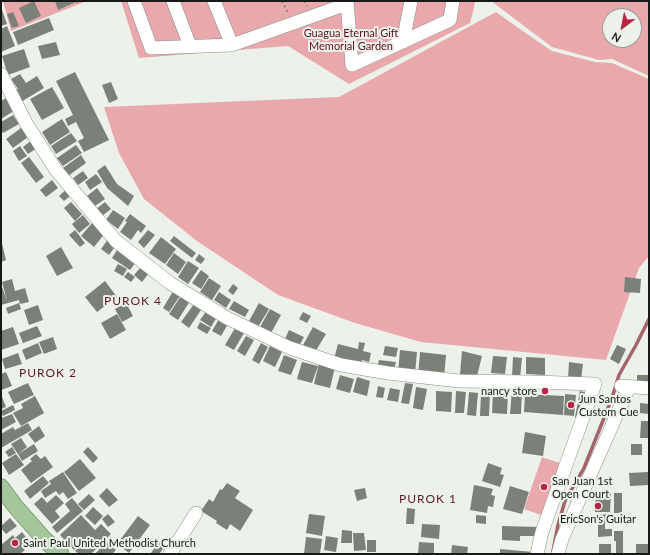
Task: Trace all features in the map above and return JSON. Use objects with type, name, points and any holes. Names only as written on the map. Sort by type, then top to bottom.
[{"type":"main road","points":[[1,487],[15,506],[61,554]]},
{"type":"street","points":[[172,1],[190,46]]},
{"type":"street","points":[[214,1],[232,45]]},
{"type":"street","points":[[403,42],[411,1]]},
{"type":"street","points":[[137,2],[150,48],[232,45],[347,2],[352,65],[450,20],[453,1]]},
{"type":"street","points":[[1,74],[26,123],[56,170],[116,241],[170,283],[227,318],[290,348],[341,365],[388,374],[458,381],[595,384],[542,532],[537,554]]},
{"type":"street","points":[[558,554],[562,539],[624,386],[649,388]]},
{"type":"street","points":[[170,554],[196,513]]},
{"type":"green space","points":[[3,1],[87,1],[11,31]]},
{"type":"green space","name":"Guagua Eternal Gift Memorial Garden","points":[[121,1],[475,1],[470,23],[349,84],[288,46],[139,58]]},
{"type":"green space","points":[[491,1],[649,1],[649,76],[612,59],[599,60],[552,47]]},
{"type":"green space","points":[[496,12],[552,51],[595,62],[612,63],[649,79],[649,256],[639,268],[606,360],[421,342],[355,323],[278,295],[197,241],[144,199],[119,153],[104,107],[339,97]]},
{"type":"green space","name":"San Juan 1st Open Court","points":[[542,457],[565,465],[547,517],[524,509]]},
{"type":"building","points":[[34,1],[41,16],[26,23],[19,8]]},
{"type":"building","points":[[55,1],[82,1],[58,10]]},
{"type":"building","points":[[1,7],[7,24],[1,26]]},
{"type":"building","points":[[13,12],[19,26],[12,28],[7,14]]},
{"type":"building","points":[[49,18],[54,30],[18,45],[13,32]]},
{"type":"building","points":[[7,26],[15,46],[1,52],[1,29]]},
{"type":"building","points":[[56,42],[60,55],[42,59],[38,46]]},
{"type":"building","points":[[24,49],[30,67],[8,75],[2,56]]},
{"type":"building","points":[[75,72],[109,140],[84,152],[78,141],[84,138],[76,122],[68,126],[65,119],[73,115],[56,81]]},
{"type":"building","points":[[20,74],[26,83],[37,76],[44,88],[21,102],[14,91],[18,89],[11,79]]},
{"type":"building","points":[[111,82],[118,99],[109,103],[102,85]]},
{"type":"building","points":[[52,87],[64,108],[42,120],[30,99]]},
{"type":"building","points":[[6,98],[14,111],[1,119],[1,101]]},
{"type":"building","points":[[13,115],[19,124],[3,133],[1,130],[1,122]]},
{"type":"building","points":[[62,119],[70,132],[50,145],[42,132]]},
{"type":"building","points":[[21,128],[28,137],[13,148],[6,139]]},
{"type":"building","points":[[71,133],[77,141],[56,154],[51,146]]},
{"type":"building","points":[[32,140],[37,148],[28,154],[23,147]]},
{"type":"building","points":[[76,145],[82,153],[63,166],[57,158]]},
{"type":"building","points":[[20,146],[27,156],[19,161],[13,151]]},
{"type":"building","points":[[81,155],[86,163],[68,176],[63,168]]},
{"type":"building","points":[[29,157],[44,177],[36,183],[21,163]]},
{"type":"building","points":[[105,165],[117,184],[134,196],[128,206],[107,188],[97,171]]},
{"type":"building","points":[[83,171],[88,178],[78,185],[73,178]]},
{"type":"building","points":[[96,174],[102,182],[90,190],[85,182]]},
{"type":"building","points":[[52,180],[58,188],[46,197],[40,190]]},
{"type":"building","points":[[69,187],[74,193],[64,201],[59,196]]},
{"type":"building","points":[[97,188],[105,199],[95,206],[87,196]]},
{"type":"building","points":[[71,202],[82,214],[75,221],[64,208]]},
{"type":"building","points":[[105,202],[111,209],[102,216],[96,209]]},
{"type":"building","points":[[113,210],[125,218],[118,229],[106,220]]},
{"type":"building","points":[[130,214],[146,226],[141,233],[138,230],[131,240],[120,232],[127,222],[125,221]]},
{"type":"building","points":[[83,215],[90,224],[79,233],[72,224]]},
{"type":"building","points":[[93,222],[106,232],[94,247],[81,236]]},
{"type":"building","points":[[75,230],[85,243],[80,247],[69,235]]},
{"type":"building","points":[[148,230],[155,235],[144,248],[138,242]]},
{"type":"building","points":[[174,236],[196,253],[192,258],[170,241]]},
{"type":"building","points":[[161,237],[176,249],[165,264],[149,253]]},
{"type":"building","points":[[109,238],[117,244],[109,255],[101,249]]},
{"type":"building","points":[[1,239],[6,260],[1,262]]},
{"type":"building","points":[[61,247],[73,268],[57,276],[46,256]]},
{"type":"building","points":[[119,247],[136,262],[130,270],[112,258]]},
{"type":"building","points":[[174,253],[186,262],[178,274],[166,265]]},
{"type":"building","points":[[199,254],[205,259],[201,264],[195,260]]},
{"type":"building","points":[[188,261],[199,268],[188,284],[178,277]]},
{"type":"building","points":[[118,264],[127,269],[123,276],[114,271]]},
{"type":"building","points":[[141,267],[149,273],[142,282],[134,275]]},
{"type":"building","points":[[201,270],[209,276],[201,289],[192,283]]},
{"type":"building","points":[[128,272],[135,277],[131,282],[124,277]]},
{"type":"building","points":[[625,277],[641,279],[640,293],[624,292]]},
{"type":"building","points":[[209,278],[221,286],[212,300],[200,292]]},
{"type":"building","points":[[12,279],[15,291],[25,288],[29,302],[20,304],[19,300],[1,305],[1,284],[7,301],[2,282]]},
{"type":"building","points":[[105,281],[117,297],[97,312],[85,297]]},
{"type":"building","points":[[233,284],[238,288],[233,295],[228,291]]},
{"type":"building","points":[[175,288],[182,293],[169,312],[163,308]]},
{"type":"building","points":[[219,292],[231,300],[226,308],[214,300]]},
{"type":"building","points":[[181,296],[190,301],[178,320],[169,314]]},
{"type":"building","points":[[234,301],[249,310],[245,317],[229,309]]},
{"type":"building","points":[[19,303],[21,309],[8,314],[6,308]]},
{"type":"building","points":[[126,303],[133,316],[122,322],[115,309]]},
{"type":"building","points":[[259,303],[269,309],[258,327],[249,321]]},
{"type":"building","points":[[194,304],[201,310],[189,328],[181,322]]},
{"type":"building","points":[[38,305],[43,320],[29,325],[24,310]]},
{"type":"building","points":[[270,309],[281,315],[271,333],[260,327]]},
{"type":"building","points":[[207,310],[217,317],[211,327],[200,320]]},
{"type":"building","points":[[303,312],[311,316],[307,323],[299,319]]},
{"type":"building","points":[[117,314],[126,330],[110,339],[101,323]]},
{"type":"building","points":[[219,319],[228,324],[221,336],[212,331]]},
{"type":"building","points":[[200,322],[211,328],[207,334],[197,328]]},
{"type":"building","points":[[37,326],[42,336],[23,343],[19,333]]},
{"type":"building","points":[[13,327],[19,344],[1,350],[1,331]]},
{"type":"building","points":[[313,327],[326,334],[315,352],[303,345]]},
{"type":"building","points":[[235,328],[244,333],[234,350],[225,345]]},
{"type":"building","points":[[289,330],[304,337],[298,348],[284,341]]},
{"type":"building","points":[[246,336],[254,340],[245,356],[237,351]]},
{"type":"building","points":[[53,337],[57,349],[44,354],[39,342]]},
{"type":"building","points":[[359,342],[365,343],[363,351],[371,353],[369,362],[362,360],[361,366],[334,359],[338,344],[358,349]]},
{"type":"building","points":[[38,343],[42,353],[26,360],[22,350]]},
{"type":"building","points":[[261,343],[268,347],[259,364],[252,360]]},
{"type":"building","points":[[617,345],[626,349],[619,364],[610,359]]},
{"type":"building","points":[[270,346],[282,352],[275,367],[263,361]]},
{"type":"building","points":[[385,346],[398,348],[396,357],[383,355]]},
{"type":"building","points":[[400,350],[417,352],[415,374],[398,372]]},
{"type":"building","points":[[462,351],[482,356],[477,376],[460,374]]},
{"type":"building","points":[[420,352],[446,355],[444,378],[418,375]]},
{"type":"building","points":[[18,353],[22,364],[5,369],[2,359]]},
{"type":"building","points":[[284,355],[297,360],[291,375],[278,371]]},
{"type":"building","points":[[493,356],[507,357],[505,374],[491,373]]},
{"type":"building","points":[[513,357],[522,358],[520,378],[512,377]]},
{"type":"building","points":[[526,357],[545,358],[545,375],[526,374]]},
{"type":"building","points":[[379,360],[396,362],[394,371],[377,368]]},
{"type":"building","points":[[302,362],[318,366],[312,383],[297,379]]},
{"type":"building","points":[[569,362],[583,364],[581,380],[568,378]]},
{"type":"building","points":[[319,363],[335,367],[330,388],[314,384]]},
{"type":"building","points":[[6,372],[12,386],[1,390],[1,374]]},
{"type":"building","points":[[340,375],[354,379],[350,393],[336,389]]},
{"type":"building","points":[[637,375],[648,375],[648,386],[637,386]]},
{"type":"building","points":[[357,377],[370,381],[367,396],[353,392]]},
{"type":"building","points":[[28,383],[34,395],[14,404],[8,392]]},
{"type":"building","points":[[405,383],[413,384],[409,404],[401,403]]},
{"type":"building","points":[[378,386],[385,388],[383,398],[376,397]]},
{"type":"building","points":[[416,387],[427,389],[423,410],[413,408]]},
{"type":"building","points":[[390,388],[400,390],[398,402],[387,400]]},
{"type":"building","points":[[512,389],[522,390],[521,414],[510,414]]},
{"type":"building","points":[[436,391],[452,392],[451,412],[436,411]]},
{"type":"building","points":[[456,391],[466,392],[464,413],[455,413]]},
{"type":"building","points":[[580,391],[588,393],[583,419],[575,417]]},
{"type":"building","points":[[469,392],[478,393],[476,416],[467,415]]},
{"type":"building","points":[[493,392],[508,393],[507,414],[492,413]]},
{"type":"building","points":[[1,394],[6,407],[1,409]]},
{"type":"building","points":[[481,394],[490,394],[489,416],[480,416]]},
{"type":"building","points":[[525,394],[564,396],[563,415],[524,412]]},
{"type":"building","points":[[565,394],[576,395],[574,416],[564,415]]},
{"type":"building","points":[[35,396],[44,413],[21,426],[13,413],[23,408],[21,404]]},
{"type":"building","points":[[640,403],[649,404],[649,414],[640,413]]},
{"type":"building","points":[[13,405],[15,410],[3,416],[1,411]]},
{"type":"building","points":[[12,414],[16,422],[1,430],[1,416],[2,418]]},
{"type":"building","points":[[641,421],[649,421],[649,438],[640,438]]},
{"type":"building","points":[[28,423],[32,430],[1,448],[1,434],[13,427],[15,430]]},
{"type":"building","points":[[39,426],[45,436],[35,443],[28,434]]},
{"type":"building","points":[[525,432],[546,436],[543,456],[522,453]]},
{"type":"building","points":[[21,438],[27,447],[18,454],[11,444]]},
{"type":"building","points":[[34,444],[38,451],[22,461],[18,454]]},
{"type":"building","points":[[631,444],[642,444],[642,455],[631,455]]},
{"type":"building","points":[[12,447],[16,453],[9,457],[5,452]]},
{"type":"building","points":[[88,447],[98,458],[93,463],[83,452]]},
{"type":"building","points":[[16,454],[24,465],[9,475],[2,463]]},
{"type":"building","points":[[36,454],[41,459],[45,456],[53,467],[31,483],[21,470],[32,461],[30,459]]},
{"type":"building","points":[[80,459],[96,478],[79,491],[64,472]]},
{"type":"building","points":[[488,463],[502,468],[500,474],[504,475],[500,487],[482,481]]},
{"type":"building","points":[[63,472],[77,493],[68,499],[63,492],[59,495],[56,491],[45,498],[41,491],[51,484],[49,481]]},
{"type":"building","points":[[648,472],[649,485],[630,486],[629,473]]},
{"type":"building","points":[[43,476],[49,483],[30,499],[24,491]]},
{"type":"building","points":[[227,483],[240,491],[235,498],[253,510],[240,531],[230,524],[227,530],[216,523],[217,521],[201,511],[209,499],[213,502],[220,489],[222,490]]},
{"type":"building","points":[[474,485],[493,489],[491,495],[495,496],[493,507],[488,506],[487,513],[470,510]]},
{"type":"building","points":[[510,486],[529,492],[522,514],[503,509]]},
{"type":"building","points":[[107,488],[118,500],[109,507],[99,496]]},
{"type":"building","points":[[365,488],[367,498],[357,501],[354,490]]},
{"type":"building","points":[[596,491],[611,492],[610,512],[595,512]]},
{"type":"building","points":[[614,493],[622,493],[622,513],[614,513]]},
{"type":"building","points":[[89,494],[95,500],[84,510],[78,504]]},
{"type":"building","points":[[56,495],[64,503],[55,511],[60,517],[52,524],[34,504],[42,497],[47,503]]},
{"type":"building","points":[[72,498],[83,511],[57,533],[52,527],[70,511],[65,504]]},
{"type":"building","points":[[93,507],[103,516],[95,525],[85,516]]},
{"type":"building","points":[[407,508],[415,509],[414,524],[406,524]]},
{"type":"building","points":[[108,514],[115,522],[108,527],[102,519]]},
{"type":"building","points":[[309,514],[325,516],[322,536],[306,533]]},
{"type":"building","points":[[611,514],[612,523],[605,523],[605,529],[612,529],[612,536],[598,537],[598,515]]},
{"type":"building","points":[[81,515],[95,530],[101,524],[111,534],[91,554],[79,554],[75,551],[90,535],[74,550],[60,535]]},
{"type":"building","points":[[476,515],[486,516],[486,524],[476,523]]},
{"type":"building","points":[[138,516],[150,525],[129,553],[117,544]]},
{"type":"building","points":[[10,518],[17,526],[6,534],[1,526]]},
{"type":"building","points":[[422,524],[440,525],[439,539],[421,537]]},
{"type":"building","points":[[502,526],[539,527],[538,536],[520,536],[520,541],[502,540]]},
{"type":"building","points":[[342,530],[352,531],[352,543],[341,543]]},
{"type":"building","points":[[614,531],[623,531],[623,554],[616,554]]},
{"type":"building","name":"Saint Paul United Methodist Church","points":[[22,532],[29,541],[22,547],[25,550],[20,554],[1,554],[1,545],[13,535],[15,538]]},
{"type":"building","points":[[353,533],[364,533],[366,550],[354,551]]},
{"type":"building","points":[[326,536],[338,538],[336,552],[324,550]]},
{"type":"building","points":[[306,537],[322,539],[320,554],[304,554]]},
{"type":"building","points":[[160,540],[166,545],[159,554],[151,553]]},
{"type":"building","points":[[367,540],[376,540],[376,552],[367,552]]},
{"type":"building","points":[[106,542],[116,550],[112,554],[95,554]]},
{"type":"building","points":[[419,542],[434,543],[434,554],[418,554]]},
{"type":"building","points":[[599,544],[611,544],[611,554],[599,554]]},
{"type":"building","points":[[636,544],[649,544],[649,554],[636,554]]},
{"type":"building","points":[[452,545],[468,547],[467,554],[451,554]]},
{"type":"building","points":[[500,549],[533,552],[533,554],[500,554]]},
{"type":"waterway","points":[[553,551],[558,525],[565,501],[584,468],[612,398],[619,375],[649,319]]},
{"type":"place","name":"nancy store","points":[[545,391]]},
{"type":"place","name":"Jun Santos Custom Cue","points":[[571,405]]},
{"type":"place","name":"San Juan 1st Open Court","points":[[544,487]]},
{"type":"place","name":"EricSon's Guitar","points":[[598,506]]},
{"type":"place","name":"Saint Paul United Methodist Church","points":[[15,543]]},
{"type":"district","name":"PUROK 4","points":[[133,301]]},
{"type":"district","name":"PUROK 2","points":[[48,373]]},
{"type":"district","name":"PUROK 1","points":[[428,499]]}]
